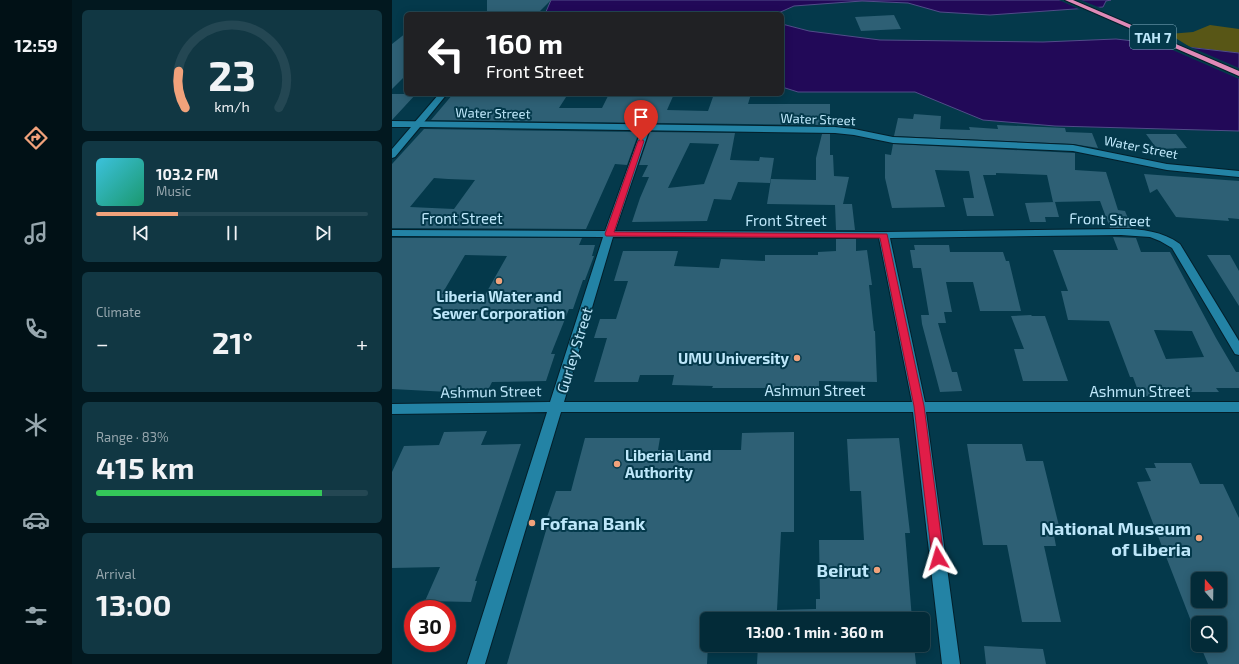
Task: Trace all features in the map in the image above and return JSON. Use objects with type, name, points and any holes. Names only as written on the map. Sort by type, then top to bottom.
[{"type":"highway","name":"TAH 7","points":[[1068,0],[1239,74]]},
{"type":"street","points":[[392,155],[441,96]]},
{"type":"street","name":"Water Street","points":[[392,124],[835,130],[854,132],[893,140],[1073,148],[1167,167],[1239,174]]},
{"type":"street","name":"Gurley Street","points":[[476,664],[609,234],[646,128]]},
{"type":"street","name":"Front Street","points":[[392,233],[884,236],[1129,232],[1157,236],[1176,246],[1239,350]]},
{"type":"street","points":[[884,236],[919,406],[951,664]]},
{"type":"street","name":"Ashmun Street","points":[[392,409],[919,406],[1239,407]]},
{"type":"shaded area","points":[[551,0],[1111,0],[1106,1],[1103,7],[990,15],[940,12],[908,3],[862,1],[794,6],[780,12],[546,12]]},
{"type":"shaded area","points":[[784,25],[809,31],[880,40],[1043,42],[1116,39],[1239,53],[1239,131],[1055,126],[983,120],[915,92],[798,92],[784,88]]},
{"type":"shaded area","points":[[1210,25],[1239,29],[1239,53],[1190,47],[1169,34],[1193,32]]},
{"type":"pier","points":[[1059,0],[1081,0],[1103,9],[1083,11]]},
{"type":"pier","points":[[1152,41],[1186,45],[1239,68],[1239,79]]},
{"type":"building","points":[[487,0],[551,0],[539,12],[487,11]]},
{"type":"building","points":[[894,15],[901,29],[861,31],[855,17]]},
{"type":"building","points":[[404,35],[404,77],[392,89],[392,44]]},
{"type":"building","points":[[392,94],[414,96],[392,120]]},
{"type":"building","points":[[451,96],[567,96],[559,108],[602,108],[608,96],[673,96],[667,110],[708,111],[713,96],[750,96],[748,104],[830,104],[830,125],[431,120]]},
{"type":"building","points":[[914,114],[941,116],[940,129],[970,130],[969,127],[998,129],[997,125],[1065,128],[1066,132],[1092,133],[1098,148],[1073,144],[894,136],[898,118],[913,119]]},
{"type":"building","points":[[424,129],[639,132],[627,165],[615,164],[586,229],[392,228],[392,164]],"holes":[[[434,178],[475,180],[454,209],[410,207]]]},
{"type":"building","points":[[650,132],[735,133],[730,160],[759,161],[760,157],[774,158],[770,183],[738,182],[731,200],[714,199],[707,221],[632,222],[649,177],[642,177],[648,165],[639,165]],"holes":[[[690,143],[719,144],[704,184],[668,188]]]},
{"type":"building","points":[[822,134],[830,134],[830,155],[833,155],[834,176],[849,177],[843,204],[852,204],[855,230],[836,230],[835,205],[767,204],[771,179],[816,180],[816,158]]},
{"type":"building","points":[[1146,134],[1176,134],[1187,148],[1157,149]]},
{"type":"building","points":[[893,144],[1075,153],[1075,170],[1106,172],[1118,210],[1125,211],[1132,228],[1110,228],[1100,201],[1053,202],[1047,175],[996,173],[996,175],[983,175],[994,216],[967,216],[963,198],[974,198],[969,171],[935,170],[945,207],[892,208],[885,178],[885,154],[891,155]]},
{"type":"building","points":[[1144,174],[1239,181],[1239,219],[1228,218],[1229,221],[1176,217],[1157,189],[1150,193]]},
{"type":"building","points":[[1055,202],[1059,217],[1045,217],[1046,222],[1030,222],[1025,203]]},
{"type":"building","points":[[1113,237],[1136,238],[1141,252],[1170,252],[1216,338],[1236,372],[1239,372],[1239,388],[1216,388],[1219,392],[1181,392],[1183,397],[1140,396],[1133,377],[1130,377],[1109,321],[1068,320],[1061,291],[1068,291],[1053,250],[1118,250]],"holes":[[[1154,330],[1192,331],[1204,357],[1166,359]]]},
{"type":"building","points":[[392,238],[582,238],[579,245],[595,245],[592,256],[594,256],[585,280],[583,280],[573,309],[569,309],[551,354],[555,354],[546,381],[492,382],[486,394],[392,389]],"holes":[[[465,255],[507,256],[485,295],[442,294]]]},
{"type":"building","points":[[836,239],[856,239],[856,251],[867,250],[872,285],[869,285],[875,331],[877,382],[819,381],[819,391],[791,391],[791,388],[712,388],[713,386],[672,385],[674,375],[640,375],[638,382],[594,382],[607,338],[594,338],[600,319],[616,319],[628,281],[614,281],[623,251],[678,251],[674,266],[719,268],[721,259],[765,261],[765,255],[818,255],[818,252],[836,251]]},
{"type":"building","points":[[914,245],[949,245],[950,252],[1003,252],[1006,261],[1009,261],[1021,311],[980,311],[973,282],[946,282],[952,312],[944,312],[946,323],[938,323],[952,372],[957,372],[962,391],[940,392],[922,324],[921,315],[929,315],[921,268],[913,268],[910,250],[915,250]]},
{"type":"building","points":[[1207,255],[1230,255],[1239,271],[1239,306]]},
{"type":"building","points":[[1011,316],[1045,316],[1068,381],[1023,381],[1014,349],[1024,349]]},
{"type":"building","points":[[487,431],[481,445],[521,444],[475,581],[477,581],[471,602],[456,602],[456,600],[425,600],[440,567],[392,568],[392,472],[404,446],[439,445],[444,432]]},
{"type":"building","points":[[794,432],[794,532],[781,532],[777,610],[816,609],[816,599],[820,599],[819,540],[864,540],[861,491],[850,491],[847,439],[899,438],[910,533],[905,533],[911,612],[700,612],[700,652],[708,652],[707,664],[507,664],[549,520],[546,520],[556,491],[571,491],[585,438],[660,438],[658,450],[741,450],[742,433]]},
{"type":"building","points":[[967,444],[1022,444],[1026,461],[1043,461],[1060,530],[1053,530],[1056,546],[1044,546],[1061,622],[1022,622],[1007,545],[983,545]]},
{"type":"building","points":[[1154,463],[1191,463],[1200,484],[1223,484],[1239,518],[1239,664],[1208,664],[1203,652],[1227,652],[1227,616],[1191,616],[1191,621],[1137,482],[1151,481],[1145,468],[1156,468]]},
{"type":"building","points":[[984,646],[1043,649],[1046,664],[986,664]]},
{"type":"building","points":[[758,652],[915,652],[916,664],[757,664]]},
{"type":"place","name":"Liberia Water and Sewer Corporation","points":[[499,281]]},
{"type":"place","name":"UMU University","points":[[797,358]]},
{"type":"place","name":"Liberia Land Authority","points":[[617,464]]},
{"type":"place","name":"Fofana Bank","points":[[532,523]]},
{"type":"place","name":"National Museum of Liberia","points":[[1199,538]]},
{"type":"place","name":"Beirut","points":[[877,570]]},
{"type":"route","points":[[641,141],[609,234],[884,236],[919,406],[938,558]]}]
